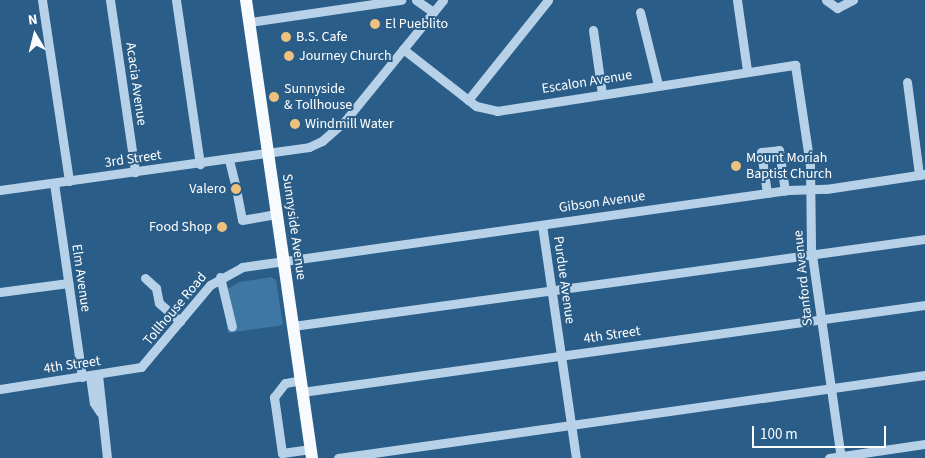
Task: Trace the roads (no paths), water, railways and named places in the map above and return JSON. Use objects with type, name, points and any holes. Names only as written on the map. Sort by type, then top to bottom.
[{"type":"main road","name":"Sunnyside Avenue","points":[[246,0],[311,453]]},
{"type":"street","points":[[42,0],[69,181]]},
{"type":"street","name":"Acacia Avenue","points":[[110,0],[135,172]]},
{"type":"street","points":[[176,0],[200,164]]},
{"type":"street","points":[[250,22],[401,0]]},
{"type":"street","points":[[416,0],[433,12]]},
{"type":"street","points":[[269,154],[309,147],[330,134],[443,0]]},
{"type":"street","points":[[468,100],[548,0]]},
{"type":"street","points":[[737,0],[748,70]]},
{"type":"street","points":[[826,0],[837,8],[854,0]]},
{"type":"street","points":[[640,12],[658,85]]},
{"type":"street","points":[[592,30],[602,94]]},
{"type":"street","name":"Escalon Avenue","points":[[403,49],[476,106],[497,111],[748,70],[795,65]]},
{"type":"street","name":"Stanford Avenue","points":[[795,65],[810,165],[812,254],[841,457]]},
{"type":"street","points":[[907,82],[922,175]]},
{"type":"street","points":[[766,193],[761,152],[779,150],[785,191]]},
{"type":"street","name":"3rd Street","points":[[0,187],[54,184],[269,154]]},
{"type":"street","points":[[229,160],[235,184]]},
{"type":"street","name":"Gibson Avenue","points":[[284,262],[766,193],[810,190],[922,175]]},
{"type":"street","name":"Elm Avenue","points":[[54,184],[68,283],[90,376],[94,403],[100,412],[106,458]]},
{"type":"street","points":[[237,194],[242,220],[277,214]]},
{"type":"street","name":"Purdue Avenue","points":[[542,225],[576,458]]},
{"type":"street","points":[[293,326],[925,238]]},
{"type":"street","name":"Tollhouse Road","points":[[146,364],[180,321],[220,277],[242,268],[284,262]]},
{"type":"street","points":[[220,277],[232,327]]},
{"type":"street","points":[[145,278],[156,288],[159,303],[180,321]]},
{"type":"street","points":[[0,292],[68,283]]},
{"type":"street","name":"4th Street","points":[[282,456],[274,397],[285,383],[301,386],[562,356],[925,305]]},
{"type":"street","name":"4th Street","points":[[0,389],[131,370],[146,364]]},
{"type":"street","points":[[338,458],[925,375]]},
{"type":"street","points":[[829,458],[925,444]]},
{"type":"street","points":[[282,456],[311,453]]},
{"type":"place","name":"El Pueblito","points":[[375,24]]},
{"type":"place","name":"B.S. Cafe","points":[[286,37]]},
{"type":"place","name":"Journey Church","points":[[289,56]]},
{"type":"place","name":"Sunnyside & Tollhouse","points":[[274,97]]},
{"type":"place","name":"Windmill Water","points":[[295,124]]},
{"type":"place","name":"Mount Moriah Baptist Church","points":[[736,166]]},
{"type":"place","name":"Valero","points":[[236,189]]},
{"type":"place","name":"Food Shop","points":[[222,227]]}]
